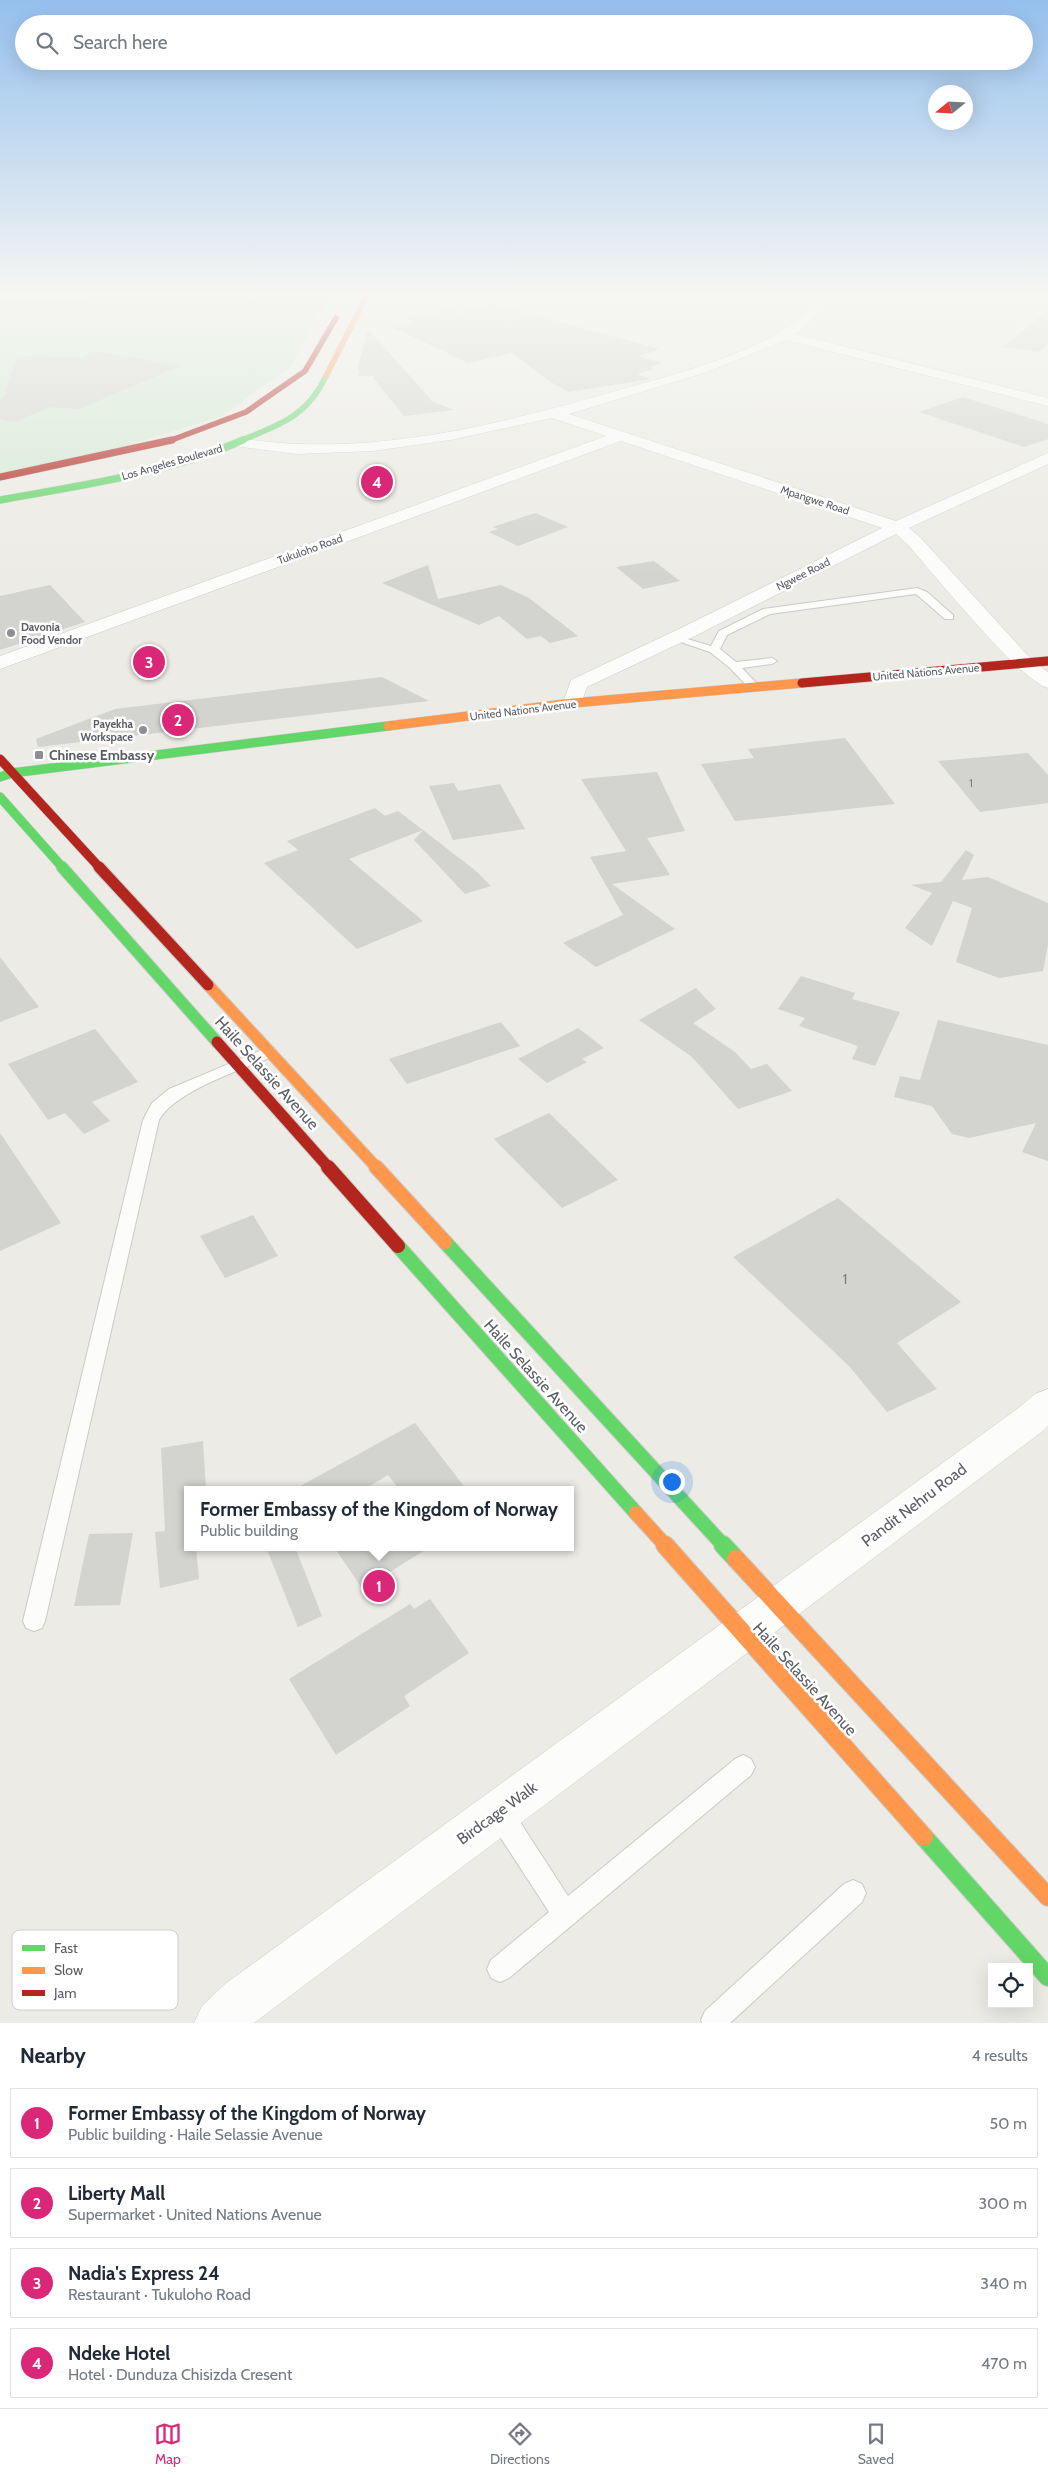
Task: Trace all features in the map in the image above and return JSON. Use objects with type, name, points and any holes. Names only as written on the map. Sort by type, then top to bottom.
[{"type":"main road","name":"Los Angeles Boulevard","points":[[0,477],[158,445],[206,429],[246,412],[285,385]]},
{"type":"main road","name":"Los Angeles Boulevard","points":[[0,484],[128,461],[194,444],[249,421],[280,403],[294,385]]},
{"type":"main road","name":"Los Angeles Boulevard","points":[[0,490],[136,466],[205,448],[262,423],[294,404],[318,385]]},
{"type":"main road","name":"Los Angeles Boulevard","points":[[0,500],[141,472],[239,443],[302,411],[316,396],[321,385]]},
{"type":"main road","name":"United Nations Avenue","points":[[0,777],[12,773],[573,703],[1048,661]]},
{"type":"main road","name":"Haile Selassie Avenue","points":[[0,759],[1048,1897]]},
{"type":"main road","name":"Haile Selassie Avenue","points":[[0,797],[1048,1977]]},
{"type":"street","points":[[239,443],[268,449],[308,452],[451,437],[555,414],[652,385]]},
{"type":"street","points":[[983,385],[1048,402]]},
{"type":"street","name":"Mpangwe Road","points":[[555,414],[896,526],[914,541],[1024,663]]},
{"type":"street","name":"Tukuloho Road","points":[[0,663],[619,436]]},
{"type":"street","name":"Ngwee Road","points":[[573,703],[578,684],[674,638],[896,526],[1048,458]]},
{"type":"street","points":[[1024,663],[1048,682]]},
{"type":"street","name":"Pandit Nehru Road","points":[[779,1606],[1030,1420],[1048,1404]]},
{"type":"street","name":"Birdcage Walk","points":[[219,2023],[242,2001],[741,1632],[779,1606]]},
{"type":"lane","points":[[714,650],[723,633],[767,611],[917,591],[949,617]]},
{"type":"lane","points":[[674,638],[714,650],[734,666],[754,687]]},
{"type":"lane","points":[[734,666],[772,661]]},
{"type":"lane","points":[[34,1621],[151,1120],[158,1107],[175,1093],[270,1052]]},
{"type":"lane","points":[[500,1969],[743,1767]]},
{"type":"lane","points":[[498,1812],[566,1915]]},
{"type":"lane","points":[[714,2020],[853,1893]]},
{"type":"green space","points":[[0,385],[264,385],[222,416],[84,459],[0,475]]},
{"type":"building","points":[[7,385],[134,385],[79,409],[50,407],[14,422],[0,419],[0,400],[5,395]]},
{"type":"building","points":[[379,385],[418,385],[432,401],[454,410],[404,416]]},
{"type":"building","points":[[557,385],[611,385],[569,392]]},
{"type":"building","points":[[963,397],[1048,424],[1048,439],[1024,447],[919,412]]},
{"type":"building","points":[[535,513],[568,527],[518,546],[489,532],[498,529],[493,527]]},
{"type":"building","points":[[654,561],[680,581],[643,589],[616,567]]},
{"type":"building","points":[[428,565],[438,599],[501,585],[529,598],[578,636],[550,643],[541,636],[527,639],[499,616],[479,625],[382,583]]},
{"type":"building","points":[[50,585],[85,622],[0,650],[0,596]]},
{"type":"building","points":[[382,677],[429,701],[38,747],[36,739],[115,709]]},
{"type":"building","points":[[845,738],[895,804],[735,821],[701,764],[754,758],[748,749]]},
{"type":"building","points":[[1028,753],[1048,775],[1048,803],[980,812],[938,761]]},
{"type":"building","points":[[657,772],[685,831],[647,838],[670,875],[612,884],[675,929],[596,967],[563,943],[623,915],[590,857],[626,851],[581,779]]},
{"type":"building","points":[[454,783],[458,791],[500,784],[525,829],[453,840],[429,786]]},
{"type":"building","points":[[375,808],[385,816],[398,811],[423,830],[349,859],[423,921],[357,949],[264,863],[298,850],[287,841]]},
{"type":"building","points":[[423,830],[476,871],[491,886],[465,894],[414,840]]},
{"type":"building","points":[[966,850],[974,855],[962,880],[988,877],[1048,903],[1048,944],[1043,971],[999,978],[956,962],[972,908],[953,901],[932,946],[905,928],[932,893],[911,885],[941,882]]},
{"type":"building","points":[[0,957],[39,1007],[0,1022]]},
{"type":"building","points":[[801,976],[855,993],[852,999],[900,1012],[875,1066],[852,1059],[858,1046],[799,1026],[805,1018],[778,1009]]},
{"type":"building","points":[[696,988],[716,1009],[693,1023],[735,1052],[751,1069],[767,1064],[792,1091],[738,1109],[692,1057],[639,1020]]},
{"type":"building","points":[[938,1020],[1048,1045],[1048,1161],[1022,1152],[1036,1123],[969,1138],[952,1134],[932,1106],[894,1097],[900,1076],[920,1080]]},
{"type":"building","points":[[501,1022],[520,1046],[407,1084],[389,1059]]},
{"type":"building","points":[[578,1028],[604,1048],[582,1059],[587,1062],[547,1083],[518,1059]]},
{"type":"building","points":[[95,1029],[138,1082],[92,1102],[110,1121],[84,1134],[65,1113],[48,1120],[8,1064]]},
{"type":"building","points":[[549,1113],[618,1180],[562,1208],[494,1139]]},
{"type":"building","points":[[0,1133],[61,1223],[0,1251]]},
{"type":"building","points":[[838,1198],[961,1302],[897,1343],[937,1389],[887,1412],[849,1366],[733,1257]]},
{"type":"building","points":[[253,1215],[278,1256],[225,1278],[200,1236]]},
{"type":"building","points":[[415,1423],[464,1486],[397,1486],[388,1475],[370,1486],[300,1486]]},
{"type":"building","points":[[203,1441],[206,1486],[184,1486],[184,1551],[196,1551],[199,1579],[160,1588],[155,1532],[165,1531],[161,1448]]},
{"type":"building","points":[[133,1533],[120,1605],[74,1606],[89,1534]]},
{"type":"building","points":[[268,1551],[297,1551],[322,1616],[298,1627]]},
{"type":"building","points":[[337,1551],[424,1551],[388,1573],[397,1585],[368,1597]]},
{"type":"building","points":[[430,1599],[469,1653],[404,1696],[410,1706],[336,1755],[289,1679],[410,1604],[414,1609]]},
{"type":"traffic: fast","points":[[0,500],[134,475],[199,457],[283,423],[306,407],[321,385]]},
{"type":"traffic: fast","points":[[0,777],[12,773],[388,726]]},
{"type":"traffic: fast","points":[[0,797],[217,1042]]},
{"type":"traffic: fast","points":[[445,1242],[736,1559]]},
{"type":"traffic: fast","points":[[398,1246],[636,1513]]},
{"type":"traffic: fast","points":[[924,1837],[1048,1977]]},
{"type":"traffic: slow","points":[[388,726],[573,703],[802,683]]},
{"type":"traffic: slow","points":[[208,985],[445,1242]]},
{"type":"traffic: slow","points":[[636,1513],[924,1837]]},
{"type":"traffic: slow","points":[[736,1559],[1048,1897]]},
{"type":"traffic: jam","points":[[0,477],[158,445],[206,429],[246,412],[284,385]]},
{"type":"traffic: jam","points":[[802,683],[1048,661]]},
{"type":"traffic: jam","points":[[0,759],[208,985]]},
{"type":"traffic: jam","points":[[217,1042],[398,1246]]},
{"type":"place","name":"Ndeke Hotel","points":[[377,482]]},
{"type":"place","name":"Davonia Food Vendor","points":[[11,633]]},
{"type":"place","name":"Nadia's Express 24","points":[[149,662]]},
{"type":"place","name":"Liberty Mall","points":[[178,720]]},
{"type":"place","name":"Payekha Workspace","points":[[143,730]]},
{"type":"place","name":"Chinese Embassy","points":[[39,755]]},
{"type":"place","name":"Former Embassy of the Kingdom of Norway","points":[[379,1586]]}]
